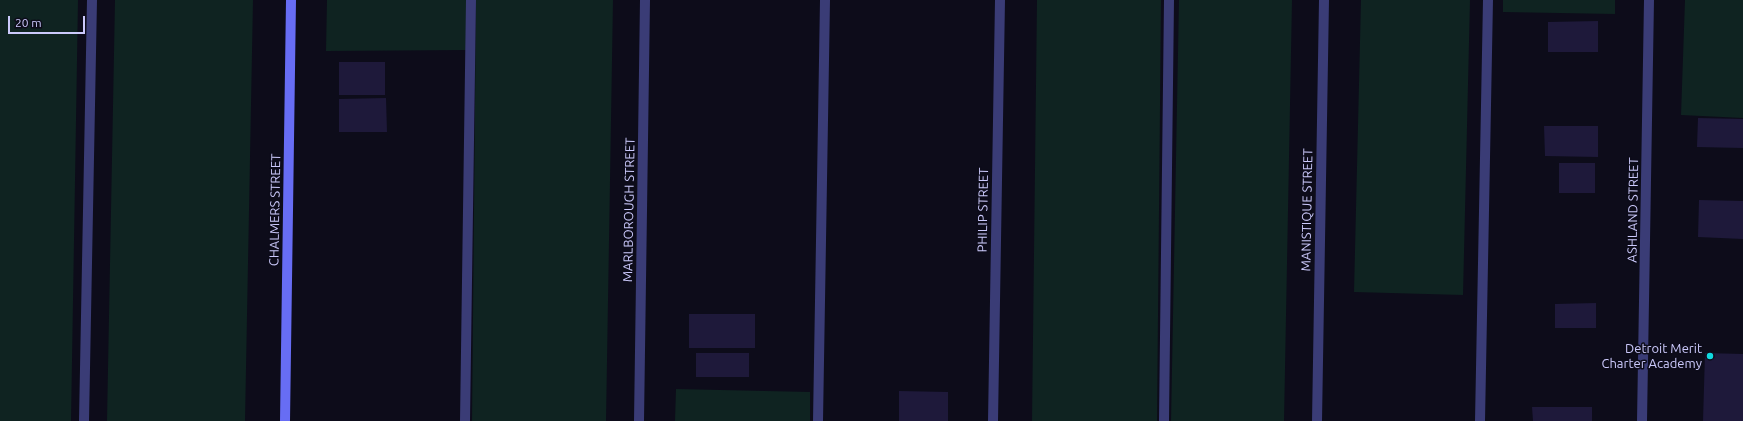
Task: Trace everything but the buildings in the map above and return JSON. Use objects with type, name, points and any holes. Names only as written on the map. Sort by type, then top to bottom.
[{"type":"street","points":[[84,421],[92,0]]},
{"type":"street","name":"CHALMERS STREET","points":[[284,421],[291,0]]},
{"type":"street","points":[[465,421],[471,0]]},
{"type":"street","name":"MARLBOROUGH STREET","points":[[639,421],[645,0]]},
{"type":"street","points":[[818,421],[824,0]]},
{"type":"street","name":"PHILIP STREET","points":[[993,421],[1000,0]]},
{"type":"street","points":[[1164,421],[1170,0]]},
{"type":"street","name":"MANISTIQUE STREET","points":[[1316,421],[1324,0]]},
{"type":"street","points":[[1480,421],[1488,0]]},
{"type":"street","name":"ASHLAND STREET","points":[[1642,421],[1649,0]]},
{"type":"green space","points":[[0,0],[78,0],[71,421],[0,421]]},
{"type":"green space","points":[[115,0],[253,0],[245,421],[107,421]]},
{"type":"green space","points":[[327,0],[468,0],[467,50],[326,51]]},
{"type":"green space","points":[[476,0],[613,0],[606,421],[472,421]]},
{"type":"green space","points":[[1037,0],[1161,0],[1157,421],[1032,421]]},
{"type":"green space","points":[[1179,0],[1292,0],[1284,421],[1171,421]]},
{"type":"green space","points":[[1361,0],[1470,0],[1463,295],[1354,292]]},
{"type":"green space","points":[[1503,0],[1615,0],[1615,14],[1503,12]]},
{"type":"green space","points":[[1685,0],[1743,0],[1743,118],[1681,115]]},
{"type":"green space","points":[[676,389],[810,392],[810,421],[675,421]]},
{"type":"place","name":"Detroit Merit Charter Academy","points":[[1710,356]]}]
